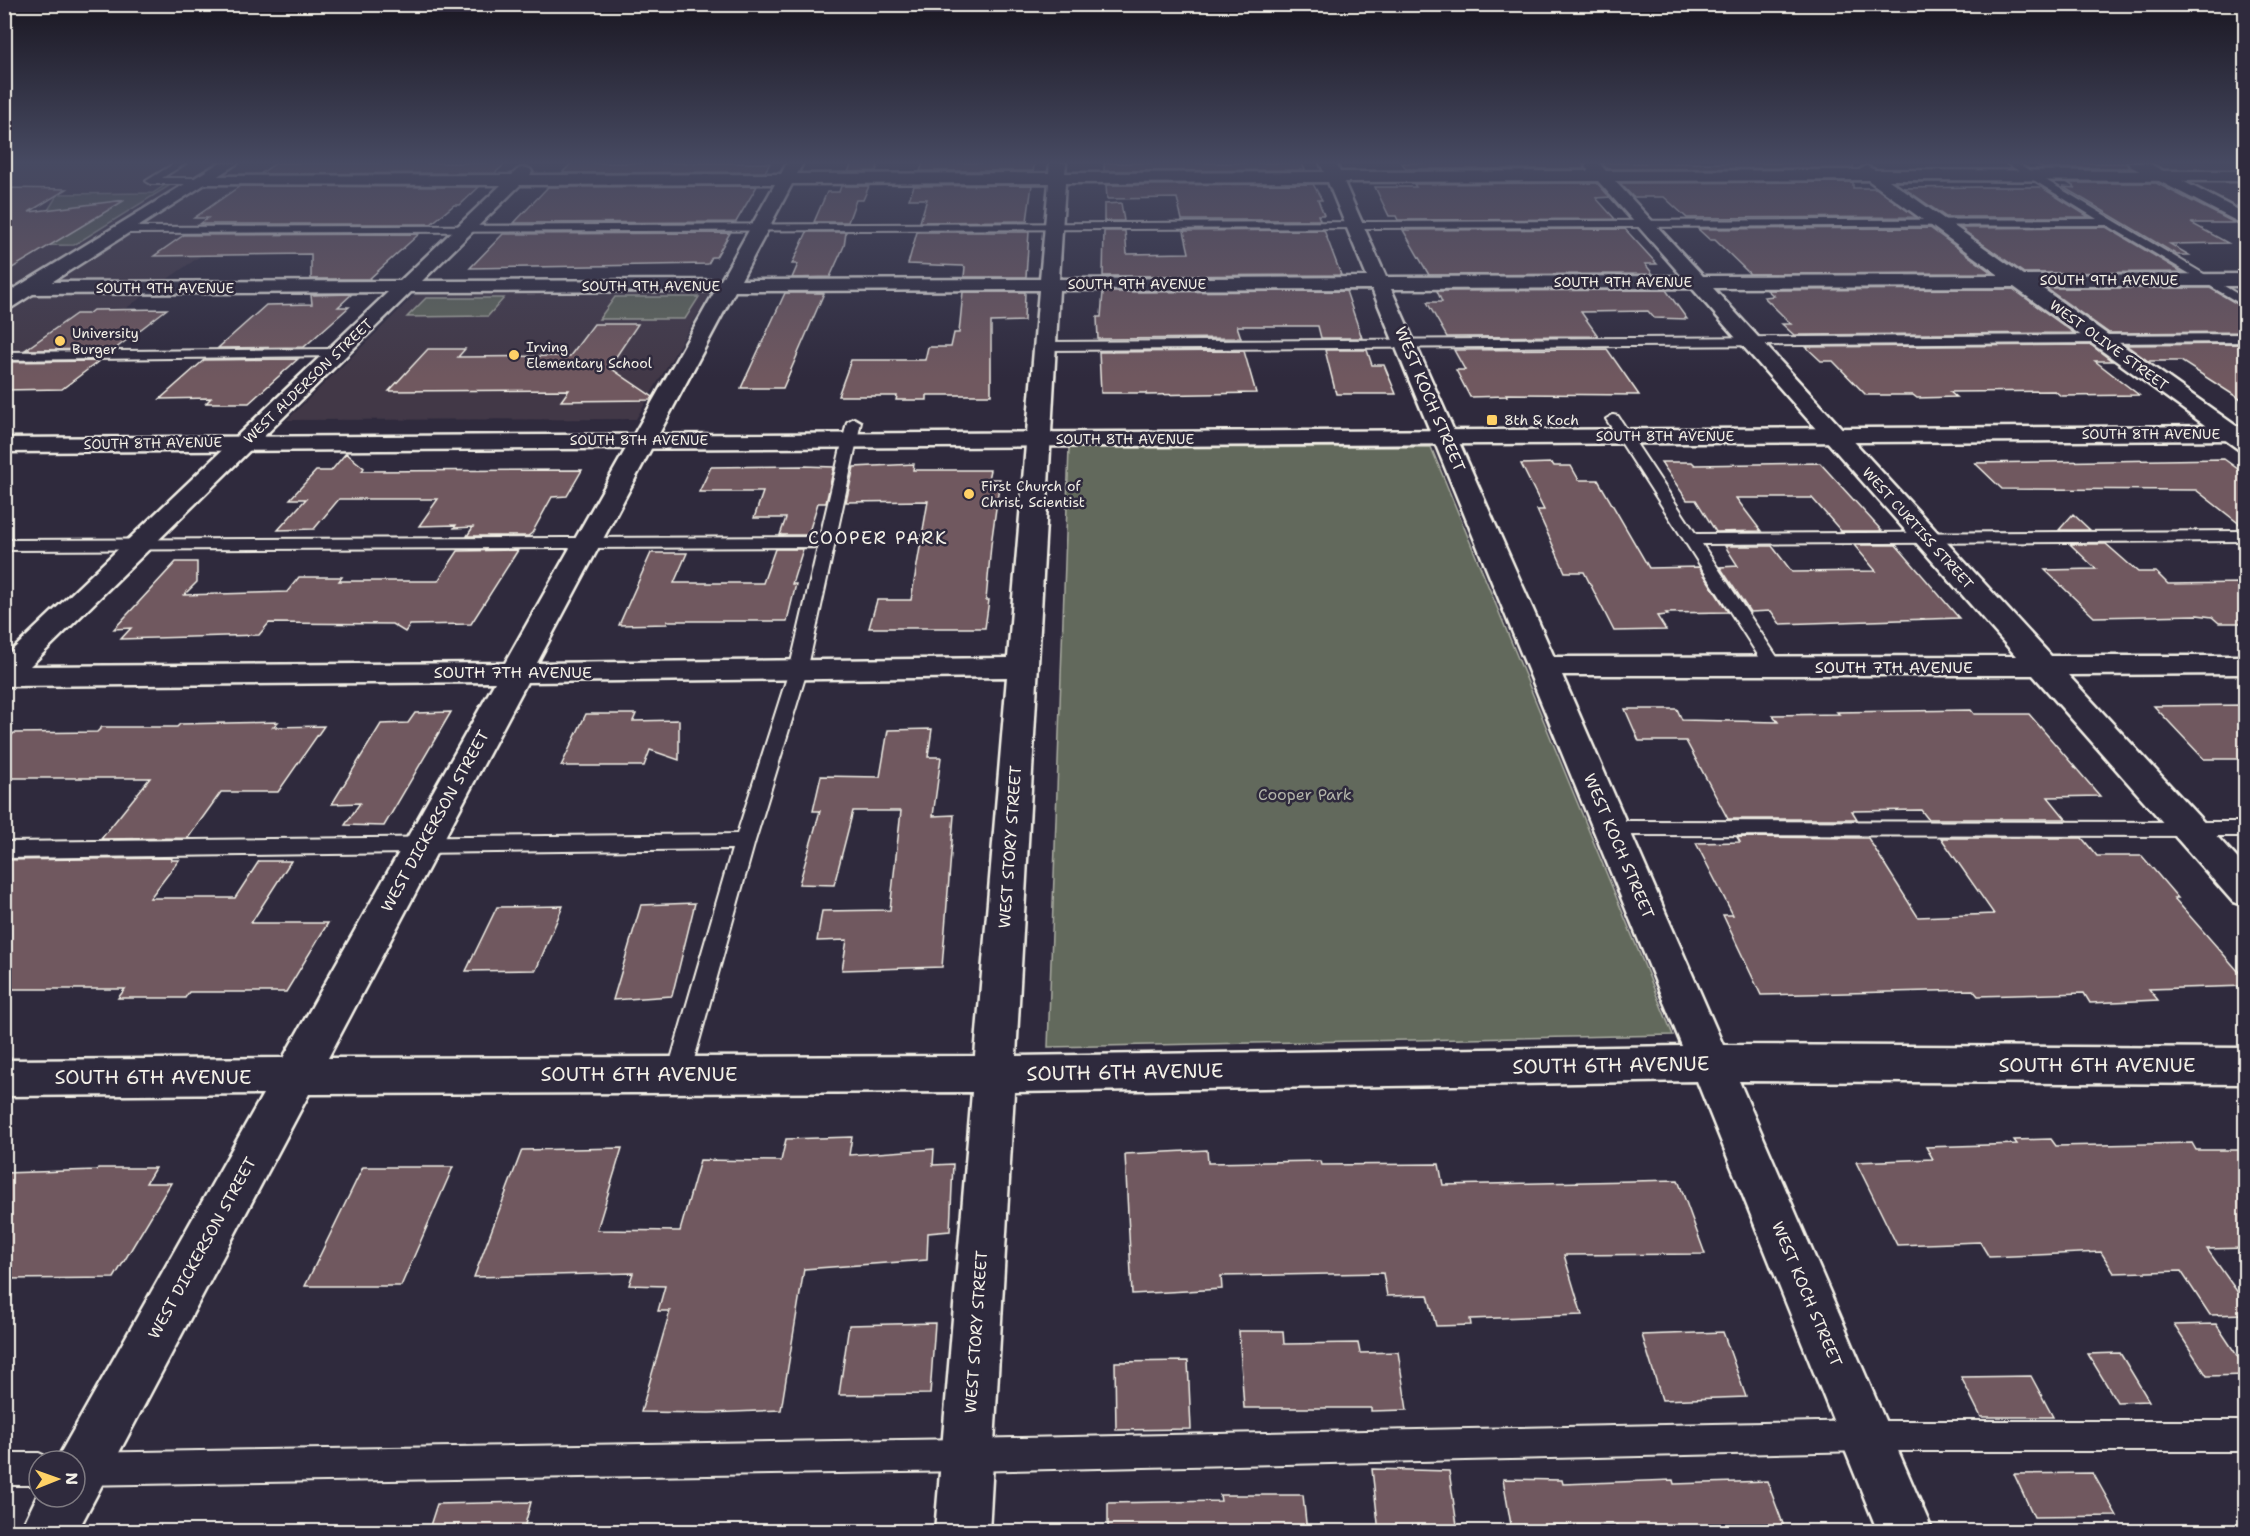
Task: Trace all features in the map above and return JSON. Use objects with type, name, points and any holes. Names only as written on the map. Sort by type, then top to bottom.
[{"type":"street","points":[[4,304],[115,235]]},
{"type":"street","name":"WEST ALDERSON STREET","points":[[4,675],[460,235]]},
{"type":"street","name":"WEST DICKERSON STREET","points":[[87,1455],[756,235]]},
{"type":"street","name":"WEST STORY STREET","points":[[962,1532],[1052,235]]},
{"type":"street","name":"WEST KOCH STREET","points":[[1359,235],[1612,828],[1906,1532]]},
{"type":"street","name":"WEST CURTISS STREET","points":[[1654,235],[2246,892]]},
{"type":"street","name":"WEST OLIVE STREET","points":[[1954,235],[2207,416]]},
{"type":"street","name":"SOUTH 9TH AVENUE","points":[[29,288],[2246,280]]},
{"type":"street","name":"SOUTH 8TH AVENUE","points":[[1827,427],[2207,416],[2242,431]]},
{"type":"street","name":"SOUTH 8TH AVENUE","points":[[4,426],[263,424],[648,432]]},
{"type":"street","name":"SOUTH 8TH AVENUE","points":[[4,445],[245,442],[648,432],[1827,427],[2242,431]]},
{"type":"street","name":"SOUTH 7TH AVENUE","points":[[1543,666],[2246,665]]},
{"type":"street","name":"SOUTH 7TH AVENUE","points":[[4,675],[798,671],[1022,667]]},
{"type":"street","name":"SOUTH 6TH AVENUE","points":[[4,1078],[679,1073],[994,1074],[1711,1063],[2246,1066]]},
{"type":"street","name":"WEST DICKERSON STREET","points":[[47,1532],[59,1509]]},
{"type":"lane","points":[[2130,235],[2246,304]]},
{"type":"lane","points":[[1045,346],[2246,338]]},
{"type":"lane","points":[[4,356],[337,353]]},
{"type":"lane","points":[[1619,428],[1774,666]]},
{"type":"lane","points":[[679,1073],[745,841],[798,671],[851,431]]},
{"type":"lane","points":[[1692,539],[2246,536]]},
{"type":"lane","points":[[4,545],[827,542]]},
{"type":"lane","points":[[1612,828],[2246,829]]},
{"type":"lane","points":[[4,850],[745,841]]},
{"type":"lane","points":[[87,1479],[967,1455],[1866,1436],[2246,1436]]},
{"type":"lane","points":[[4,1470],[27,1469]]},
{"type":"shaded area","points":[[5,235],[111,235],[5,303]]},
{"type":"shaded area","points":[[122,235],[231,235],[5,393],[4,316]]},
{"type":"shaded area","name":"Irving Elementary School","points":[[712,290],[636,419],[287,420],[419,291]]},
{"type":"green space","points":[[31,235],[91,235],[74,245],[5,246]]},
{"type":"green space","points":[[615,297],[699,297],[685,319],[599,319]]},
{"type":"green space","points":[[426,298],[504,298],[488,316],[407,317]]},
{"type":"green space","name":"Cooper Park","points":[[1431,447],[1673,1035],[1048,1047],[1069,448]]},
{"type":"building","points":[[4,235],[68,235],[4,273]]},
{"type":"building","points":[[184,235],[418,235],[369,279],[311,279],[311,254],[154,256]]},
{"type":"building","points":[[502,235],[729,235],[716,257],[712,257],[708,264],[470,268]]},
{"type":"building","points":[[806,235],[846,235],[844,246],[830,277],[792,278],[798,264],[792,264]]},
{"type":"building","points":[[916,235],[1029,235],[1026,277],[964,277],[965,267],[963,266],[908,264]]},
{"type":"building","points":[[1104,235],[1125,235],[1127,254],[1189,253],[1185,235],[1326,235],[1341,275],[1103,276]]},
{"type":"building","points":[[1406,235],[1630,235],[1657,264],[1645,264],[1653,274],[1429,275]]},
{"type":"building","points":[[1704,235],[1939,235],[1992,273],[1750,274],[1715,240],[1710,240]]},
{"type":"building","points":[[1970,235],[2119,235],[2182,272],[2024,273]]},
{"type":"building","points":[[2143,235],[2213,235],[2228,243],[2170,244],[2189,255],[2177,255]]},
{"type":"building","points":[[2046,288],[2210,288],[2246,309],[2246,332],[2109,333]]},
{"type":"building","points":[[2013,289],[2074,333],[1794,335],[1782,324],[1791,324],[1764,297],[1774,296],[1767,290]]},
{"type":"building","points":[[1666,290],[1687,319],[1654,318],[1648,311],[1581,312],[1598,336],[1447,337],[1427,302],[1442,302],[1437,291]]},
{"type":"building","points":[[1346,291],[1362,338],[1321,338],[1318,326],[1237,326],[1241,338],[1098,339],[1097,317],[1101,317],[1103,292]]},
{"type":"building","points":[[963,292],[1025,292],[1024,321],[991,322],[991,395],[927,395],[927,400],[896,400],[897,396],[838,396],[851,360],[925,360],[928,347],[951,347],[954,333],[959,333]]},
{"type":"building","points":[[785,293],[824,293],[783,388],[741,388]]},
{"type":"building","points":[[352,294],[338,307],[349,307],[304,347],[218,348],[266,305],[312,304],[311,295]]},
{"type":"building","points":[[167,309],[115,349],[25,350],[76,314],[88,314],[93,310]]},
{"type":"building","points":[[594,324],[638,324],[609,367],[653,397],[651,400],[561,401],[569,390],[389,391],[428,349],[465,349],[458,357],[570,356]]},
{"type":"building","points":[[2246,344],[2246,403],[2181,361],[2148,361],[2126,345]]},
{"type":"building","points":[[2091,345],[2112,361],[2095,361],[2139,395],[2061,396],[2055,391],[1950,392],[1956,397],[1917,398],[1913,395],[1866,395],[1833,361],[1821,361],[1806,347]]},
{"type":"building","points":[[1607,349],[1639,395],[1506,394],[1507,396],[1470,397],[1456,370],[1465,370],[1454,350]]},
{"type":"building","points":[[1325,350],[1367,350],[1372,365],[1384,365],[1396,394],[1336,394]]},
{"type":"building","points":[[1244,351],[1256,393],[1146,395],[1146,393],[1101,393],[1099,352]]},
{"type":"building","points":[[298,359],[249,403],[206,403],[211,398],[160,399],[204,360]]},
{"type":"building","points":[[99,361],[62,389],[4,390],[6,362]]},
{"type":"building","points":[[346,453],[364,468],[362,471],[582,470],[567,496],[552,497],[532,533],[528,536],[467,536],[473,527],[419,526],[438,499],[339,499],[314,529],[278,530],[306,499],[290,499],[316,471],[331,471]]},
{"type":"building","points":[[2224,459],[2246,475],[2246,529],[2196,490],[2002,489],[1975,463]]},
{"type":"building","points":[[1661,462],[1692,462],[1695,465],[1820,463],[1882,531],[1841,531],[1812,498],[1736,498],[1761,531],[1716,532],[1696,500],[1687,500]]},
{"type":"building","points":[[1552,463],[1554,466],[1571,466],[1579,480],[1598,480],[1649,568],[1699,567],[1728,612],[1666,613],[1668,615],[1657,616],[1666,630],[1614,631],[1584,572],[1565,572],[1537,510],[1544,510],[1521,464]]},
{"type":"building","points":[[914,464],[913,470],[990,470],[988,479],[1000,479],[991,545],[986,600],[989,600],[985,628],[869,628],[877,600],[911,600],[928,501],[846,502],[854,467]]},
{"type":"building","points":[[711,467],[834,467],[826,503],[818,503],[808,535],[780,535],[786,518],[754,518],[763,492],[699,492]]},
{"type":"building","points":[[2073,514],[2090,530],[2059,530]]},
{"type":"building","points":[[2070,544],[2106,544],[2138,572],[2156,572],[2168,584],[2246,583],[2246,623],[2219,623],[2212,617],[2197,615],[2094,617],[2045,570],[2096,569]]},
{"type":"building","points":[[1854,545],[1896,545],[1959,618],[1780,624],[1771,611],[1750,612],[1720,567],[1738,566],[1725,546],[1772,546],[1792,572],[1876,571]]},
{"type":"building","points":[[775,549],[803,549],[792,584],[796,584],[787,621],[668,621],[667,624],[619,625],[651,553],[687,553],[674,583],[763,583]]},
{"type":"building","points":[[518,550],[471,624],[410,625],[405,632],[392,624],[269,623],[259,635],[121,639],[131,628],[114,629],[176,562],[197,562],[197,582],[184,595],[287,592],[299,577],[342,577],[339,581],[438,581],[458,551]]},
{"type":"building","points":[[2246,705],[2246,759],[2204,759],[2154,706]]},
{"type":"building","points":[[1625,709],[1677,709],[1682,720],[1778,722],[1773,715],[1971,710],[1974,714],[2029,714],[2100,796],[2048,797],[2066,819],[1928,819],[1921,810],[1852,811],[1857,819],[1728,819],[1686,741],[1639,741]]},
{"type":"building","points":[[451,712],[384,826],[345,825],[360,803],[332,804],[381,724],[408,723],[415,713]]},
{"type":"building","points":[[586,714],[636,714],[633,721],[679,720],[679,760],[650,750],[644,766],[561,766]]},
{"type":"building","points":[[278,722],[273,727],[324,726],[278,792],[221,792],[188,838],[101,839],[150,778],[4,778],[4,743],[14,733],[97,732],[102,727],[177,727],[180,724]]},
{"type":"building","points":[[932,729],[928,757],[941,757],[933,816],[954,815],[942,967],[842,970],[847,940],[817,941],[822,911],[890,910],[901,811],[853,811],[834,885],[799,884],[820,811],[813,811],[821,776],[880,777],[888,730]]},
{"type":"building","points":[[1737,837],[1868,838],[1918,917],[1994,914],[1941,838],[2082,838],[2097,856],[2142,856],[2178,898],[2174,898],[2246,980],[2246,986],[2149,989],[2158,1000],[2090,1003],[2084,993],[1978,996],[1973,990],[1761,995],[1723,915],[1733,915],[1696,843],[1740,842]]},
{"type":"building","points":[[172,858],[171,860],[179,860],[150,898],[235,898],[259,861],[291,861],[251,923],[328,923],[286,992],[189,992],[185,998],[118,998],[125,989],[4,989],[4,860]]},
{"type":"building","points":[[695,903],[672,996],[613,1000],[641,905]]},
{"type":"building","points":[[563,906],[536,970],[466,971],[497,907]]},
{"type":"building","points":[[852,1137],[849,1155],[934,1149],[933,1165],[953,1164],[950,1231],[928,1233],[927,1260],[804,1269],[781,1410],[709,1413],[641,1412],[670,1311],[658,1311],[665,1286],[629,1285],[633,1273],[474,1277],[522,1150],[622,1148],[597,1230],[680,1231],[700,1160],[781,1161],[786,1139]]},
{"type":"building","points":[[2051,1139],[2056,1146],[2192,1143],[2196,1150],[2246,1150],[2246,1248],[2207,1249],[2246,1304],[2246,1314],[2210,1315],[2181,1271],[2114,1273],[2101,1252],[1989,1257],[1980,1242],[1897,1245],[1856,1162],[1933,1159],[1926,1147],[2017,1144],[2014,1140]]},
{"type":"building","points":[[1207,1150],[1208,1163],[1320,1161],[1321,1165],[1439,1164],[1443,1185],[1678,1180],[1705,1254],[1564,1255],[1582,1315],[1470,1319],[1471,1325],[1436,1326],[1428,1295],[1387,1296],[1383,1273],[1221,1276],[1222,1289],[1132,1294],[1125,1154]]},
{"type":"building","points":[[363,1167],[453,1167],[401,1286],[305,1286]]},
{"type":"building","points":[[98,1168],[155,1168],[146,1183],[171,1183],[114,1278],[4,1279],[4,1173],[97,1170]]},
{"type":"building","points":[[935,1323],[930,1394],[839,1395],[849,1325]]},
{"type":"building","points":[[2216,1324],[2246,1369],[2246,1375],[2207,1376],[2174,1325]]},
{"type":"building","points":[[1239,1331],[1283,1331],[1284,1344],[1358,1343],[1360,1353],[1398,1352],[1407,1410],[1244,1408]]},
{"type":"building","points":[[1723,1332],[1746,1397],[1662,1400],[1642,1335]]},
{"type":"building","points":[[2120,1353],[2149,1401],[2117,1402],[2088,1354]]},
{"type":"building","points":[[1188,1361],[1191,1429],[1116,1430],[1115,1362]]},
{"type":"building","points":[[2031,1376],[2053,1417],[1981,1417],[1961,1377]]},
{"type":"building","points":[[1372,1469],[1449,1471],[1458,1532],[1379,1532]]},
{"type":"building","points":[[2093,1473],[2117,1516],[2034,1517],[2014,1474]]},
{"type":"building","points":[[1503,1479],[1562,1480],[1563,1484],[1673,1480],[1674,1484],[1767,1481],[1786,1532],[1619,1532],[1617,1525],[1511,1525]]},
{"type":"building","points":[[1220,1495],[1303,1495],[1307,1532],[1108,1532],[1108,1503],[1221,1501]]},
{"type":"building","points":[[531,1502],[523,1532],[428,1532],[437,1504]]},
{"type":"place","name":"University Burger","points":[[60,341]]},
{"type":"place","name":"Irving Elementary School","points":[[514,355]]},
{"type":"place","name":"8th & Koch","points":[[1492,420]]},
{"type":"place","name":"First Church of Christ, Scientist","points":[[969,494]]},
{"type":"district","name":"COOPER PARK","points":[[878,538]]}]
